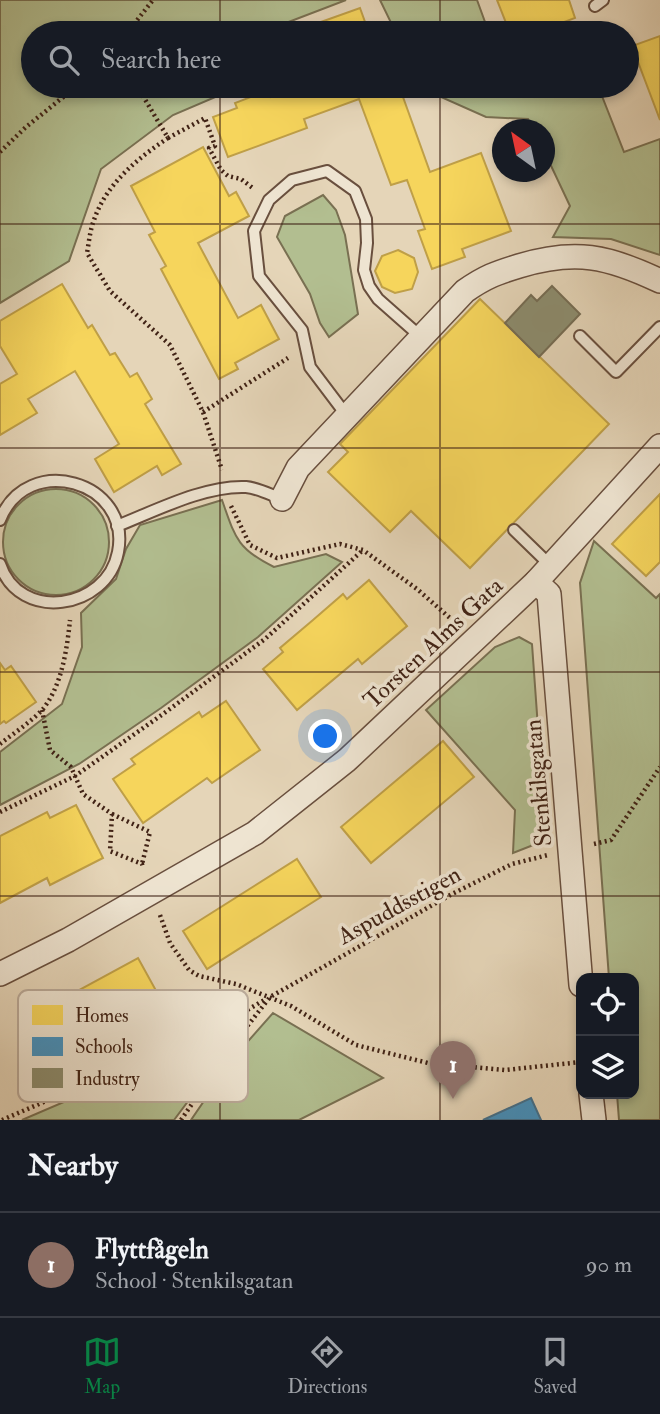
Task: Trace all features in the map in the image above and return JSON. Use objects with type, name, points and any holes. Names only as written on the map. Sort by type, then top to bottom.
[{"type":"street","points":[[282,499],[298,468],[465,291],[486,276],[546,258],[577,255],[607,259],[660,281]]},
{"type":"street","name":"Torsten Alms Gata","points":[[0,974],[68,940],[255,833],[348,760],[544,574],[660,446]]},
{"type":"street","name":"Stenkilsgatan","points":[[544,574],[549,594],[580,973]]},
{"type":"street","points":[[592,1099],[594,1120]]},
{"type":"lane","points":[[347,416],[310,367],[302,330],[259,276],[254,231],[269,200],[292,180],[327,171],[355,191],[366,219],[364,270],[369,286],[378,299],[421,337]]},
{"type":"lane","points":[[580,336],[616,372],[660,327]]},
{"type":"lane","points":[[0,520],[4,510],[18,494],[36,484],[56,480],[76,482],[95,492],[109,508],[117,526],[118,550],[110,573],[94,591],[72,602],[51,603],[31,598],[14,586],[0,564]]},
{"type":"lane","points":[[117,526],[178,502],[224,488],[249,487],[282,499]]},
{"type":"lane","points":[[514,530],[544,574]]},
{"type":"path","points":[[136,21],[153,0]]},
{"type":"path","points":[[0,152],[61,98]]},
{"type":"path","points":[[143,98],[168,138]]},
{"type":"path","points":[[269,200],[241,178],[228,176],[221,170],[209,149],[215,146],[205,118],[168,138],[133,162],[113,187],[94,218],[87,253],[110,291],[170,345],[203,412],[221,468],[224,488],[250,545],[277,558],[340,544],[363,550],[417,589],[450,618]]},
{"type":"path","points":[[203,412],[306,348]]},
{"type":"path","points":[[0,812],[75,776],[265,639],[363,550]]},
{"type":"path","points":[[0,744],[42,710],[55,691],[67,643],[72,602]]},
{"type":"path","points":[[42,710],[50,750],[71,767],[83,794],[112,814],[150,832],[142,864],[170,943],[189,970],[199,976],[236,984],[291,1006],[356,1045],[428,1063],[505,1070],[576,1063]]},
{"type":"path","name":"Aspuddsstigen","points":[[248,1025],[270,997],[452,894],[512,864],[611,840],[660,767]]},
{"type":"path","points":[[112,814],[110,851],[142,864]]},
{"type":"path","points":[[248,1010],[270,997]]},
{"type":"path","points":[[2,1120],[44,1102]]},
{"type":"path","name":"Aspuddsstigen","points":[[181,1120],[193,1102]]},
{"type":"green space","points":[[0,0],[346,0],[291,21],[21,21],[21,98],[213,98],[173,115],[101,169],[69,261],[0,303]]},
{"type":"green space","points":[[380,0],[477,0],[485,21],[390,21]]},
{"type":"green space","points":[[443,98],[603,98],[624,152],[660,139],[660,255],[611,239],[553,237],[570,206],[555,174],[555,119],[486,117]]},
{"type":"green space","points":[[323,195],[336,210],[345,235],[358,314],[329,337],[320,323],[310,294],[277,237],[285,216]]},
{"type":"green space","points":[[56,489],[76,493],[93,505],[105,522],[109,542],[105,562],[93,579],[76,591],[56,595],[36,591],[19,579],[7,562],[3,542],[7,522],[19,505],[36,493]]},
{"type":"green space","points":[[222,500],[239,541],[252,554],[274,567],[326,554],[342,562],[258,637],[161,708],[79,764],[0,805],[0,752],[62,704],[82,647],[81,613],[116,579],[126,549],[140,525]]},
{"type":"green space","points":[[594,541],[656,598],[660,594],[660,1120],[619,1120],[617,1099],[639,1099],[639,973],[609,973],[580,583]]},
{"type":"green space","points":[[519,637],[532,644],[546,840],[513,853],[515,810],[426,710],[495,647]]},
{"type":"green space","points":[[273,1013],[383,1078],[299,1120],[191,1120],[203,1102],[248,1102],[248,1041]]},
{"type":"green space","points":[[64,1102],[187,1102],[174,1120],[22,1120]]},
{"type":"building: Homes","points":[[497,0],[569,0],[575,18],[567,21],[505,21]]},
{"type":"building: Homes","points":[[360,8],[365,21],[324,21]]},
{"type":"building: Homes","points":[[660,36],[660,120],[639,64],[639,44]]},
{"type":"building: Homes","points":[[248,98],[403,98],[430,172],[481,153],[511,231],[462,249],[465,257],[432,269],[418,231],[425,229],[407,180],[391,185],[359,99],[304,119],[307,128],[228,157],[213,117],[237,108],[235,103]]},
{"type":"building: Homes","points":[[203,147],[229,196],[236,192],[249,216],[198,243],[238,318],[261,305],[279,339],[235,363],[238,369],[219,379],[161,269],[166,266],[149,235],[155,232],[131,186]]},
{"type":"building: Homes","points":[[398,250],[414,258],[418,272],[412,289],[395,293],[382,287],[375,271],[382,256]]},
{"type":"building: Homes","points":[[62,284],[88,328],[92,325],[110,355],[115,353],[130,377],[137,373],[152,399],[145,404],[181,464],[162,475],[157,466],[114,492],[95,459],[119,444],[75,371],[28,399],[37,413],[0,435],[0,384],[17,374],[0,346],[0,321]]},
{"type":"building: Homes","points":[[480,299],[609,424],[470,568],[411,511],[390,532],[328,472],[348,452],[340,444]]},
{"type":"building: Homes","points":[[660,494],[660,562],[646,576],[612,544]]},
{"type":"building: Homes","points":[[369,580],[407,626],[362,664],[358,659],[297,710],[263,669],[283,652],[280,648],[343,594],[347,599]]},
{"type":"building: Homes","points":[[0,663],[5,670],[11,666],[36,702],[6,723],[4,721],[0,724]]},
{"type":"building: Homes","points":[[226,701],[260,750],[212,783],[207,778],[143,823],[113,779],[135,764],[131,759],[199,712],[202,717]]},
{"type":"building: Homes","points":[[443,741],[474,777],[371,863],[341,827]]},
{"type":"building: Homes","points":[[76,805],[103,858],[50,885],[47,878],[0,903],[0,836],[47,812],[50,818]]},
{"type":"building: Homes","points":[[297,859],[321,897],[207,969],[183,931]]},
{"type":"building: Homes","points":[[138,958],[156,990],[79,990]]},
{"type":"building: Schools","points":[[531,1098],[541,1120],[483,1120]]},
{"type":"building: Industry","points":[[552,286],[580,314],[539,357],[505,323],[531,295],[537,301]]},
{"type":"place","name":"Flyttfågeln","points":[[453,1099]]}]
